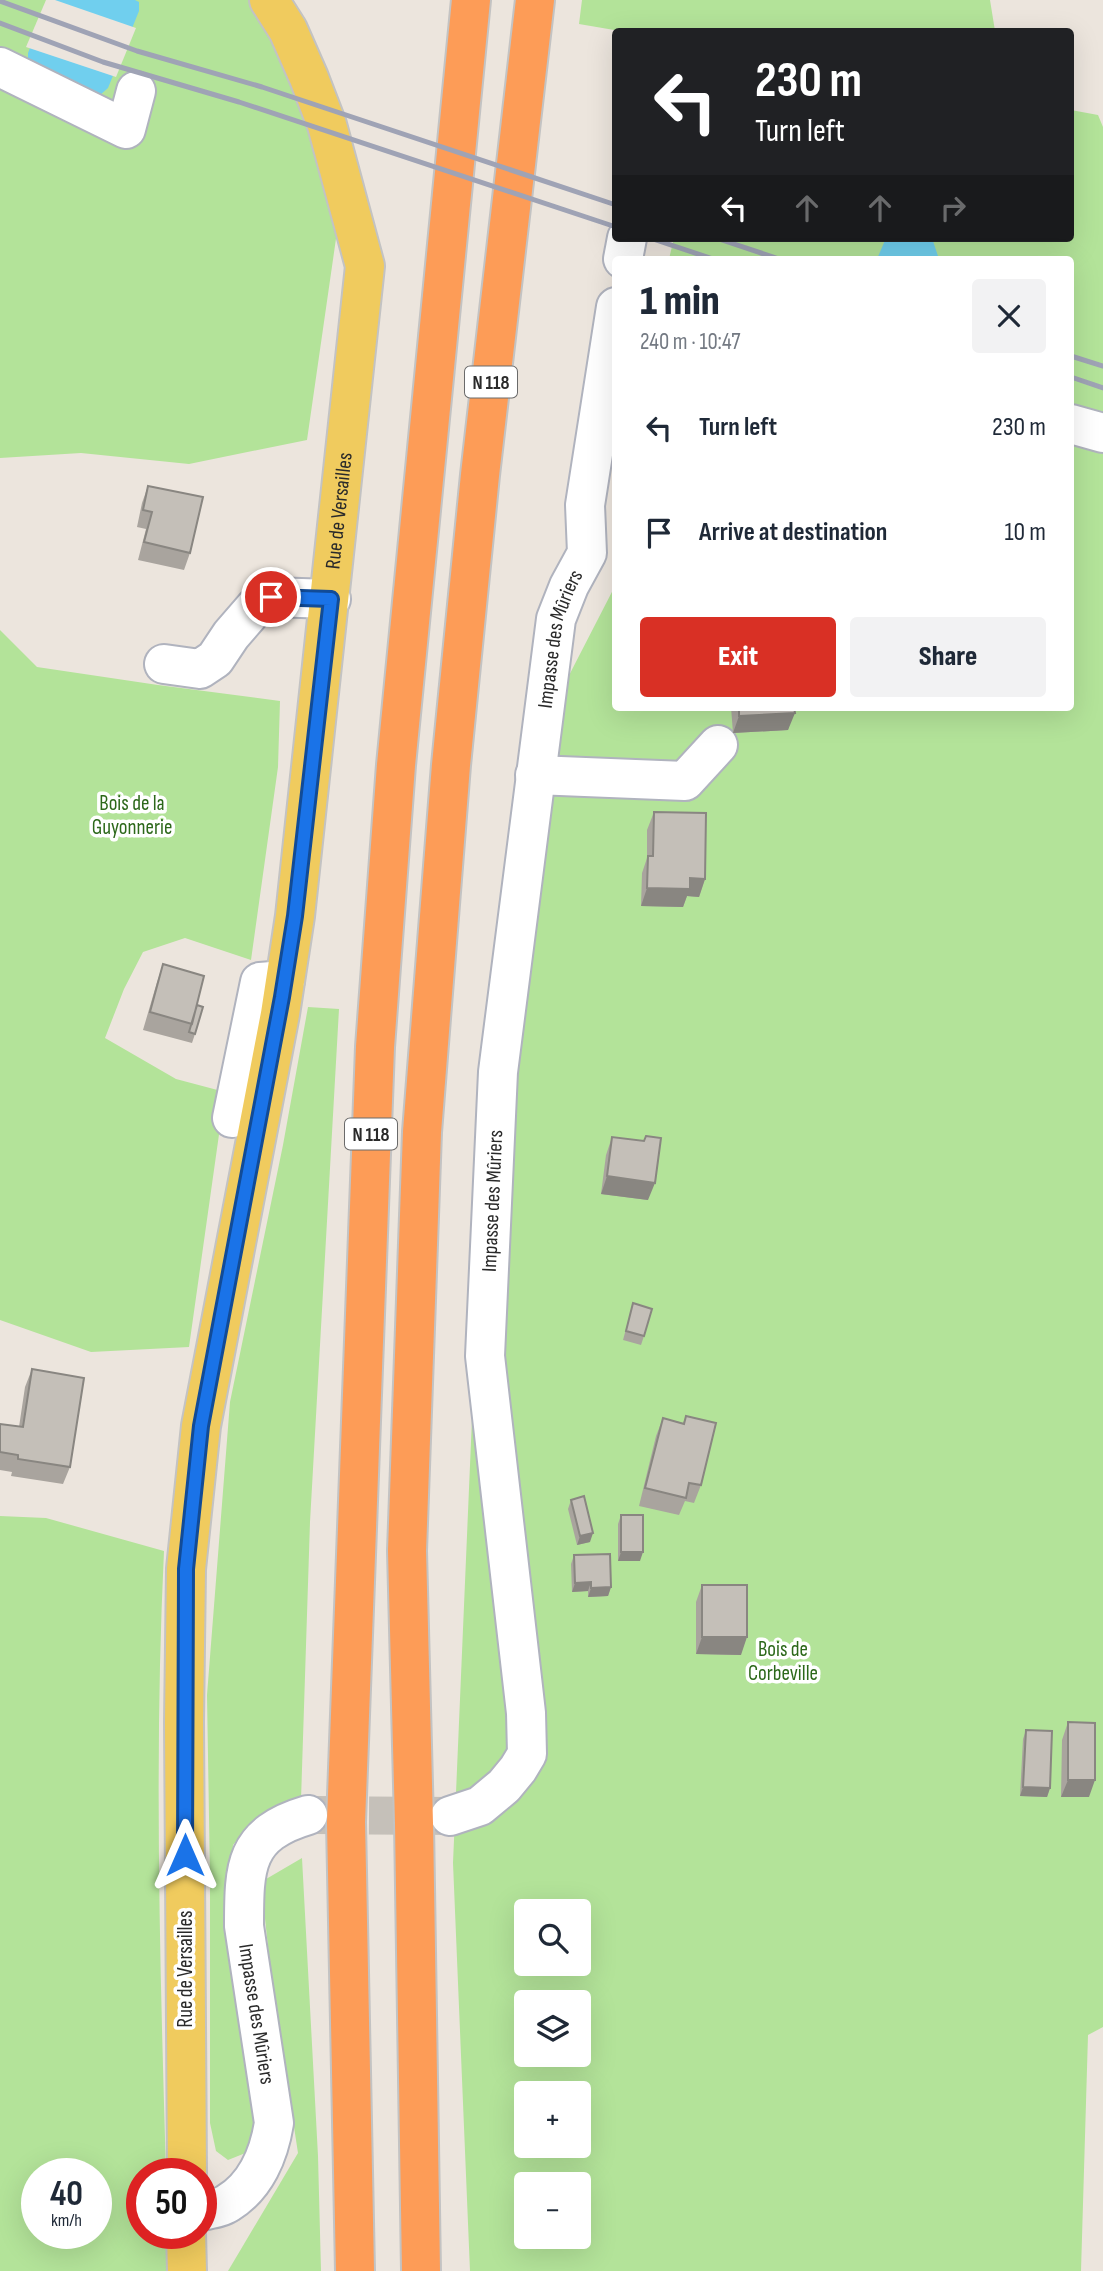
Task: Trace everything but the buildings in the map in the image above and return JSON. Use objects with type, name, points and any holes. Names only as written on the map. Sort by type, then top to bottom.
[{"type":"highway","name":"N 118","points":[[355,2271],[346,1822],[374,1047],[396,765],[471,0]]},
{"type":"highway","name":"N 118","points":[[421,2271],[407,1551],[422,1132],[459,682],[535,0]]},
{"type":"main road","name":"Rue de Versailles","points":[[187,2158],[184,1722],[186,1569],[201,1426],[285,980],[298,890],[365,266],[327,125],[293,42],[269,0]]},
{"type":"main road","points":[[186,2249],[187,2271]]},
{"type":"street","points":[[0,67],[126,130],[136,91]]},
{"type":"street","name":"Impasse des Mûriers","points":[[450,1816],[480,1806],[505,1786],[527,1754],[526,1713],[485,1356],[498,1072],[556,619],[569,586],[587,553],[585,505],[612,333]]},
{"type":"street","points":[[1074,425],[1103,433]]},
{"type":"street","points":[[164,664],[200,669],[215,659],[231,635],[257,605],[271,597],[331,599]]},
{"type":"street","points":[[535,775],[685,781],[718,745]]},
{"type":"street","points":[[232,1118],[260,982],[285,980]]},
{"type":"street","name":"Impasse des Mûriers","points":[[217,2207],[226,2204],[245,2190],[258,2172],[270,2146],[274,2123],[244,1926],[247,1865],[253,1850],[272,1829],[308,1815]]},
{"type":"green space","points":[[0,0],[263,0],[342,197],[307,440],[189,464],[81,453],[0,458]]},
{"type":"green space","points":[[582,0],[990,0],[995,28],[612,30],[579,24]]},
{"type":"green space","points":[[1074,111],[1098,115],[1103,127],[1103,426],[1074,417],[1074,256],[670,256],[673,242],[1074,242]]},
{"type":"green space","name":"Bois de Corbeville","points":[[1074,444],[1103,453],[1103,2027],[1088,2035],[1081,2271],[470,2271],[453,1863],[486,1091],[562,689],[612,592],[612,711],[1074,711]]},
{"type":"green space","name":"Bois de la Guyonnerie","points":[[0,630],[37,667],[280,701],[278,767],[251,960],[185,938],[143,952],[124,989],[105,1038],[176,1079],[225,1092],[189,1347],[91,1352],[0,1320]]},
{"type":"green space","points":[[308,1007],[339,1009],[310,1522],[301,1800],[253,1822],[233,1845],[229,1904],[257,2123],[248,2152],[228,2160],[216,2151],[210,2123],[207,1695],[230,1402],[283,1145]]},
{"type":"green space","points":[[0,1516],[46,1518],[164,1551],[159,1784],[166,2158],[126,2158],[126,2249],[168,2249],[169,2271],[0,2271]]},
{"type":"green space","points":[[302,1858],[318,2156],[321,2271],[228,2271],[298,2153],[272,1983],[261,1882]]},
{"type":"water","points":[[49,0],[139,2],[139,11],[108,88],[99,96],[28,60],[28,53]]},
{"type":"water","points":[[884,242],[933,242],[938,256],[878,256]]},
{"type":"pier","points":[[46,0],[55,0],[136,28],[116,77],[26,47]]},
{"type":"tunnel","points":[[312,1815],[448,1816]]},
{"type":"railway","points":[[0,1],[137,51],[262,87],[612,204]]},
{"type":"railway","points":[[0,23],[103,62],[239,102],[612,226]]},
{"type":"railway","points":[[662,242],[704,256]]},
{"type":"railway","points":[[728,242],[770,256]]},
{"type":"railway","points":[[1074,357],[1103,366]]},
{"type":"railway","points":[[1074,378],[1103,388]]},
{"type":"route","points":[[185,1855],[186,1569],[201,1426],[295,916],[331,599],[271,597]]}]
